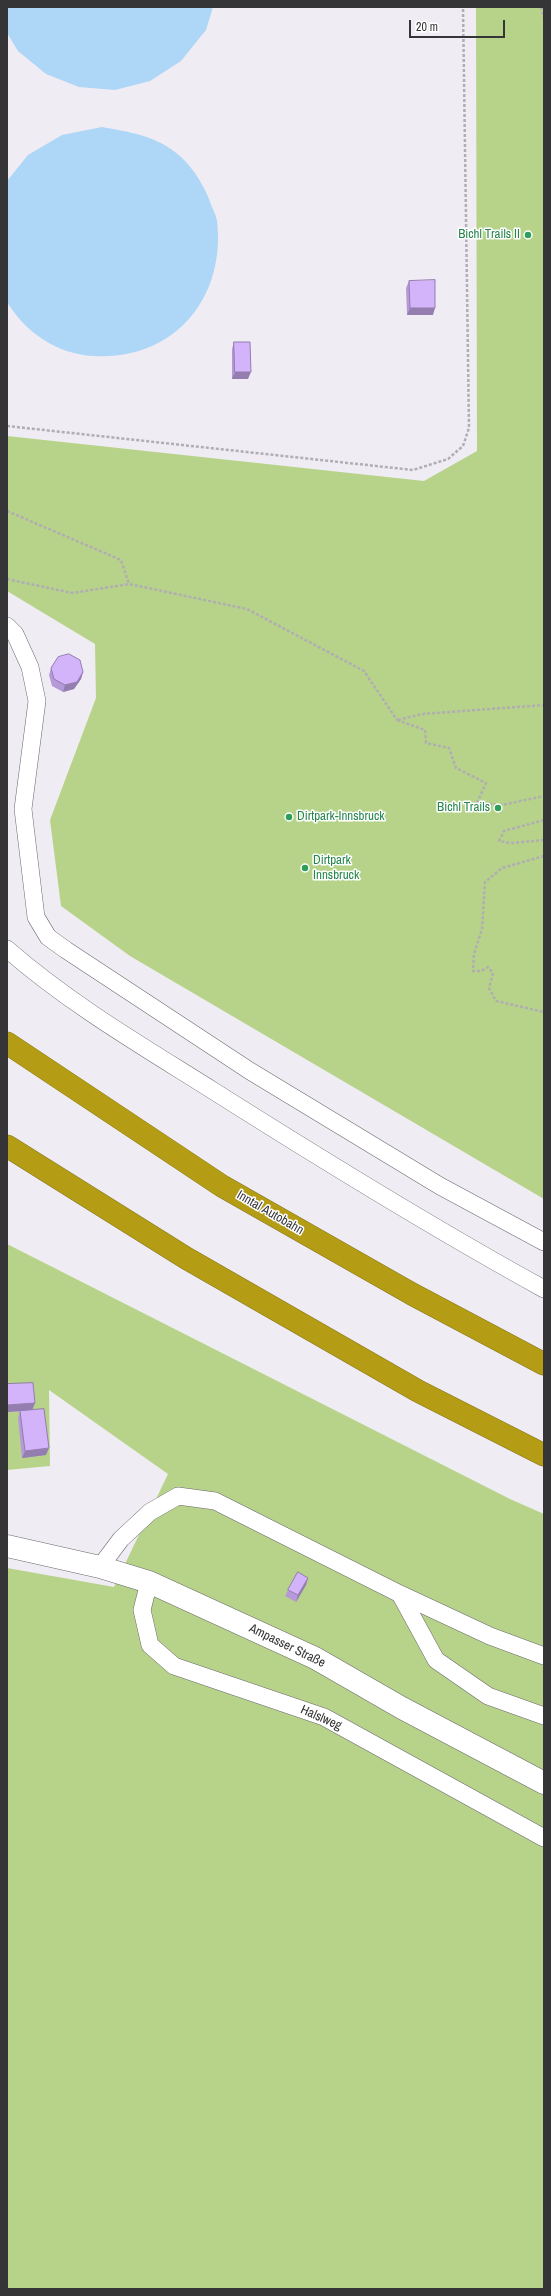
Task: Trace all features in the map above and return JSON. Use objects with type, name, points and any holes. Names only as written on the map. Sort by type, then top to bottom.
[{"type":"highway","name":"Inntal Autobahn","points":[[7,1043],[222,1186],[412,1294],[544,1364]]},
{"type":"highway","points":[[7,1146],[186,1258],[418,1391],[544,1456]]},
{"type":"main road","name":"Ampasser Straße","points":[[11,1546],[100,1567],[149,1582],[315,1658],[402,1708],[544,1783]]},
{"type":"lane","points":[[7,626],[15,634],[30,667],[37,701],[23,809],[36,917],[48,937],[250,1071],[440,1186],[544,1242]]},
{"type":"lane","points":[[7,949],[76,1004],[306,1150],[544,1289]]},
{"type":"lane","points":[[100,1567],[121,1539],[150,1512],[178,1496],[215,1501],[400,1594],[490,1636],[544,1656]]},
{"type":"lane","name":"Halslweg","points":[[149,1582],[142,1610],[150,1645],[174,1666],[324,1717],[544,1838]]},
{"type":"lane","points":[[400,1594],[436,1660],[488,1696],[544,1716]]},
{"type":"path","points":[[7,426],[413,470],[448,459],[463,446],[469,428],[463,7]]},
{"type":"path","points":[[541,7],[544,19]]},
{"type":"path","points":[[7,511],[120,560],[129,584]]},
{"type":"path","points":[[7,579],[72,593],[129,584],[247,609],[364,671],[397,720],[425,730],[426,743],[449,748],[456,768],[486,783],[477,803],[502,805],[544,796]]},
{"type":"path","points":[[397,720],[422,714],[540,707],[544,705]]},
{"type":"path","points":[[544,820],[504,831],[499,841],[511,842],[544,840]]},
{"type":"path","points":[[544,856],[502,868],[485,882],[482,929],[474,954],[473,971],[481,971],[488,967],[493,973],[489,988],[496,1001],[544,1012]]},
{"type":"green space","points":[[476,7],[544,7],[544,1199],[130,956],[61,906],[50,820],[96,698],[95,644],[7,591],[7,436],[424,481],[477,451]]},
{"type":"green space","points":[[7,1244],[510,1499],[544,1514],[544,2289],[7,2289],[7,1568],[114,1587],[168,1474],[49,1390],[50,1466],[7,1470]]},
{"type":"water","points":[[7,7],[213,7],[206,30],[181,61],[150,81],[115,90],[79,87],[46,74],[18,51],[7,33]]},
{"type":"water","points":[[102,127],[149,138],[167,146],[186,162],[203,186],[216,216],[218,249],[213,276],[203,299],[188,320],[170,336],[147,348],[122,355],[93,356],[67,351],[43,340],[23,323],[7,302],[7,181],[28,155],[62,135]]},
{"type":"building","points":[[435,280],[435,308],[410,308],[409,281]]},
{"type":"building","points":[[234,342],[250,342],[251,372],[235,372]]},
{"type":"building","points":[[69,654],[80,660],[83,672],[77,682],[65,685],[54,679],[51,668],[58,657]]},
{"type":"building","points":[[33,1383],[35,1403],[7,1405],[7,1384]]},
{"type":"building","points":[[44,1409],[49,1448],[25,1451],[20,1411]]},
{"type":"building","points":[[298,1572],[308,1578],[298,1595],[288,1590]]},
{"type":"place","name":"Bichl Trails II","points":[[528,235]]},
{"type":"place","name":"Bichl Trails","points":[[498,808]]},
{"type":"place","name":"Dirtpark-Innsbruck","points":[[289,817]]},
{"type":"place","name":"Dirtpark Innsbruck","points":[[305,868]]}]
